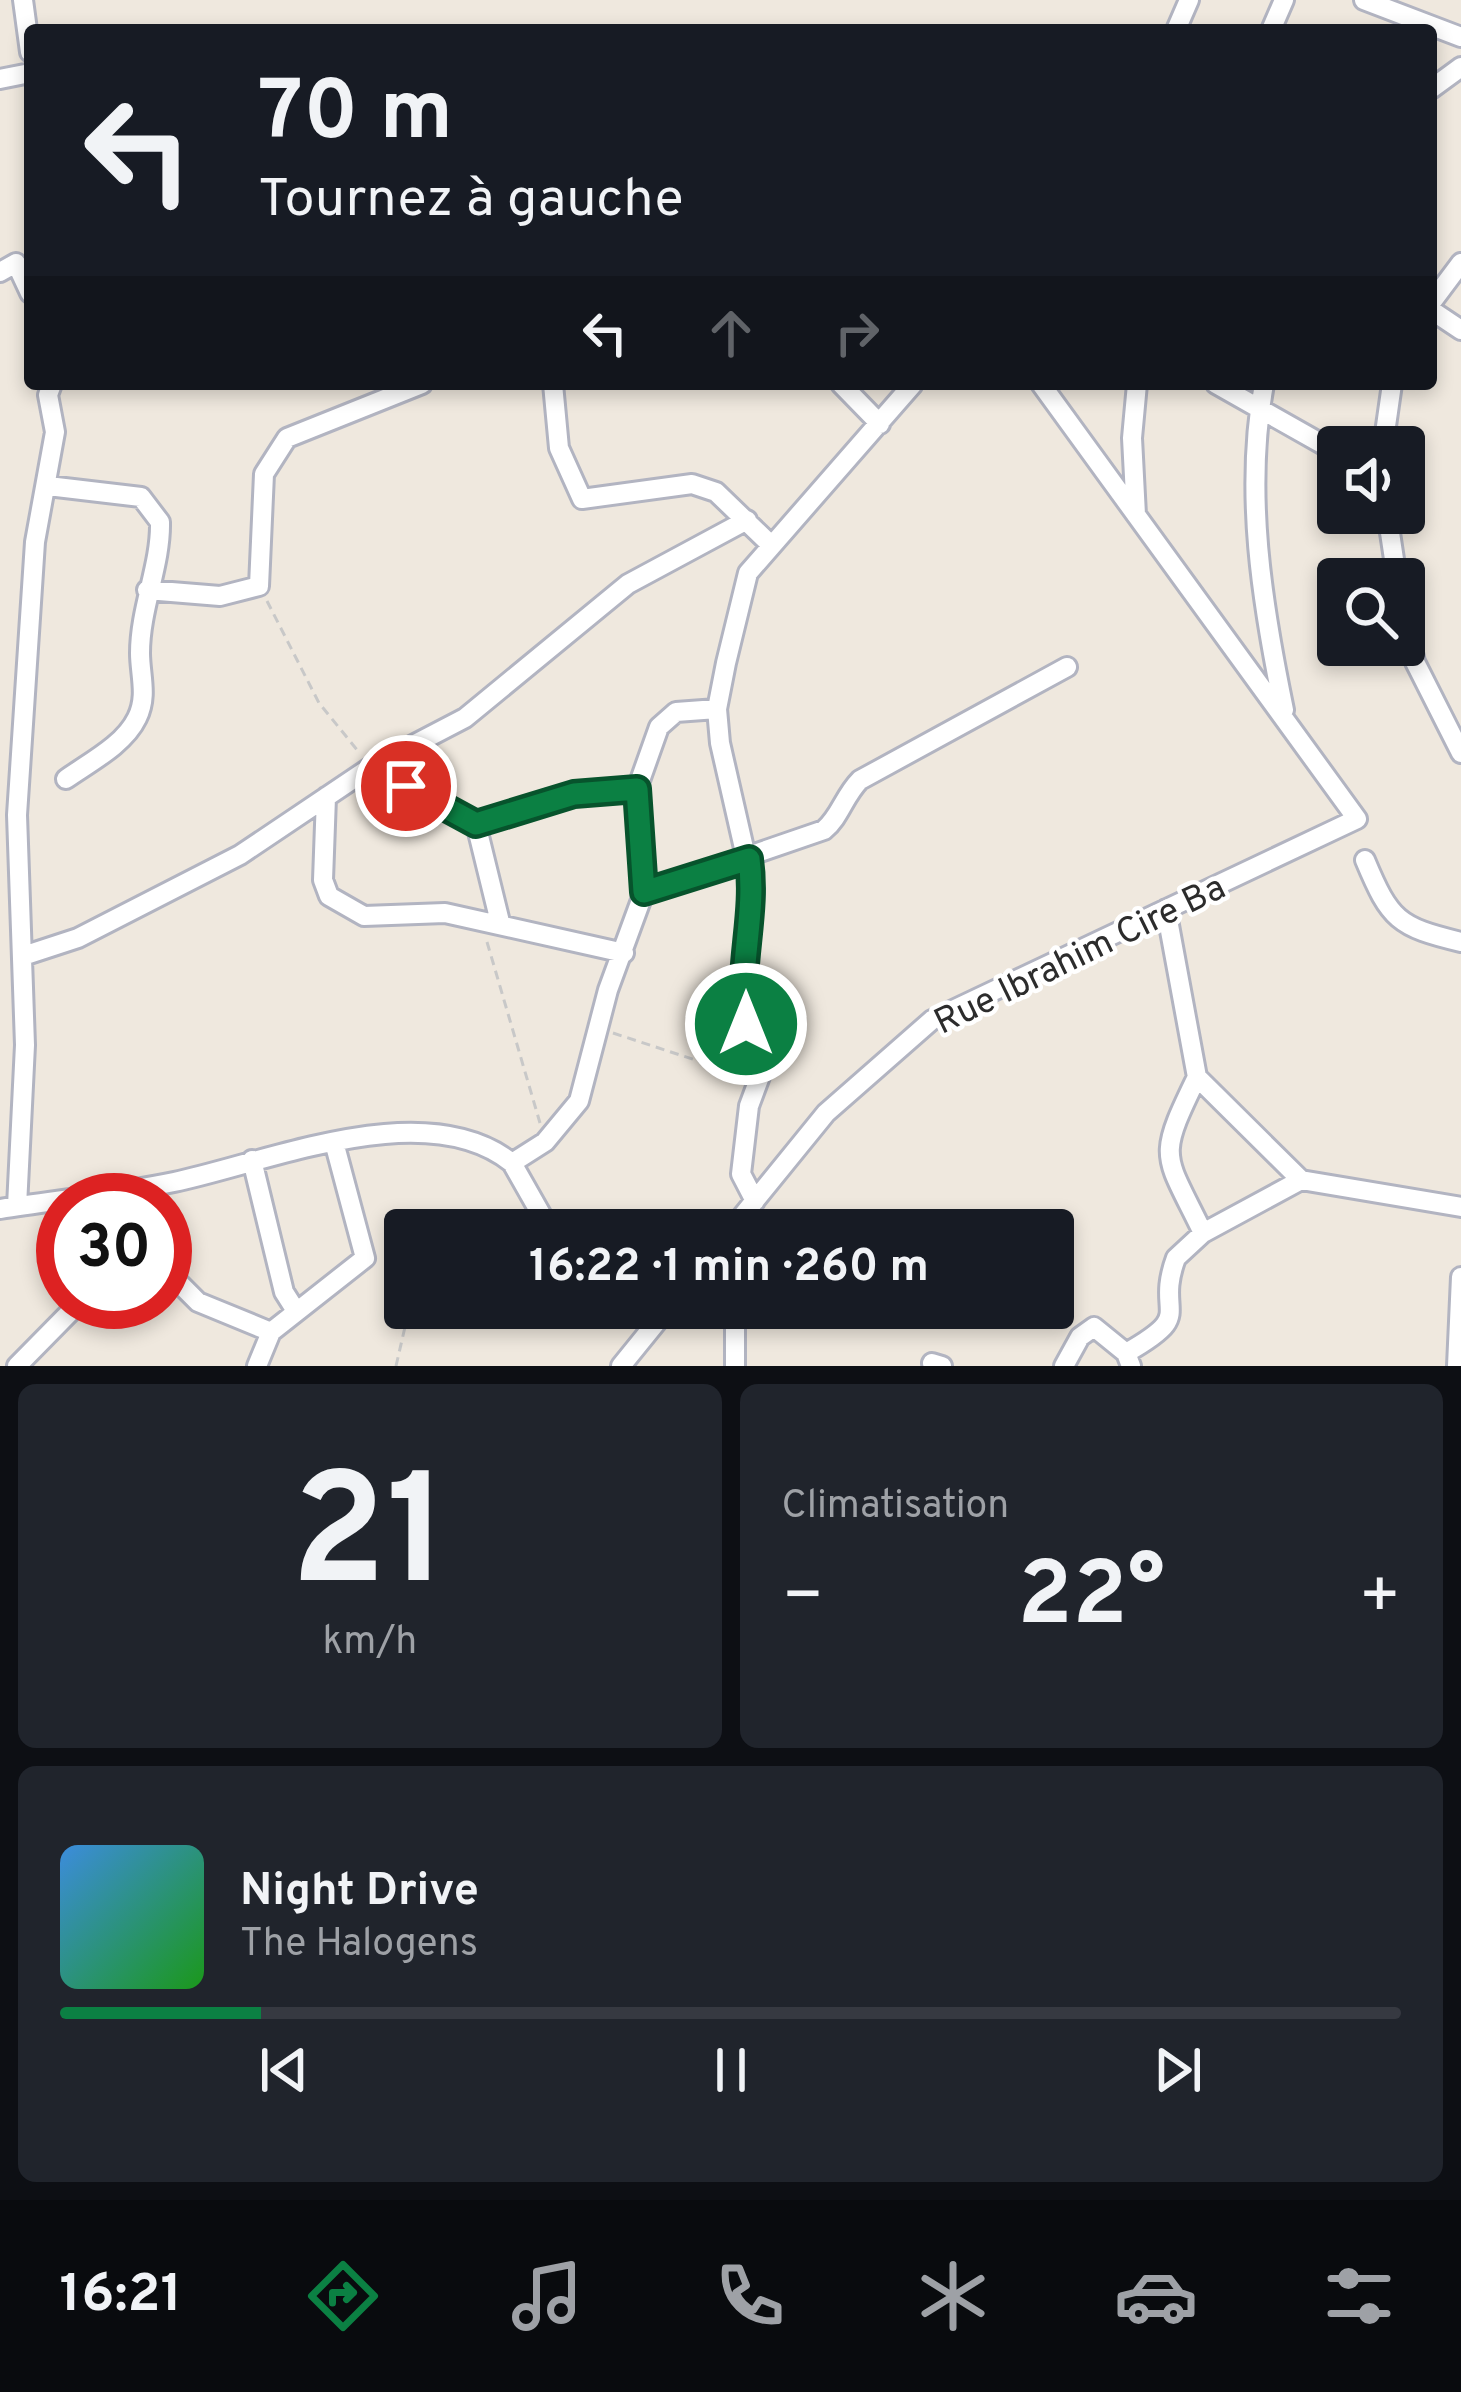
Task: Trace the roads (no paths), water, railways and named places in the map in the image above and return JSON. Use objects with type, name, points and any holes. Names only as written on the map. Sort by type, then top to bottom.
[{"type":"street","points":[[1364,0],[1403,7],[1436,24]]},
{"type":"street","points":[[1437,298],[1461,262]]},
{"type":"street","points":[[0,272],[16,263],[24,280]]},
{"type":"street","points":[[1437,312],[1461,330]]},
{"type":"street","points":[[9,1208],[23,956],[9,811],[35,542],[55,432],[50,390]]},
{"type":"street","points":[[147,590],[220,596],[259,586],[264,474],[287,438],[407,390]]},
{"type":"street","points":[[554,390],[559,448],[582,499],[692,484],[716,492],[771,545]]},
{"type":"street","points":[[847,390],[880,424]]},
{"type":"street","points":[[755,1201],[741,1174],[749,1106],[762,1071],[741,998],[754,892],[749,859],[736,832],[717,709],[748,573],[908,390]]},
{"type":"street","points":[[1045,390],[1286,721]]},
{"type":"street","points":[[1136,390],[1132,438],[1136,515]]},
{"type":"street","points":[[1225,390],[1317,442]]},
{"type":"street","points":[[1263,390],[1255,503],[1269,635],[1286,721]]},
{"type":"street","points":[[1386,426],[1391,390]]},
{"type":"street","points":[[47,485],[141,497],[151,508],[160,539],[147,590],[140,652],[144,695],[138,718],[123,739],[66,779]]},
{"type":"street","points":[[23,956],[78,938],[241,855],[370,767],[465,718],[628,584],[747,520]]},
{"type":"street","points":[[1417,666],[1461,753]]},
{"type":"street","points":[[644,892],[824,830],[860,780],[1066,667]]},
{"type":"street","points":[[512,1163],[545,1142],[579,1101],[644,892],[637,789],[658,727],[676,712],[717,709]]},
{"type":"street","name":"Rue Ibrahim Cire Ba","points":[[748,1209],[826,1113],[932,1020],[1357,819],[1286,721]]},
{"type":"street","points":[[370,767],[476,824],[574,794],[637,789]]},
{"type":"street","points":[[326,797],[323,880],[329,896],[379,920],[445,914],[500,922],[624,953]]},
{"type":"street","points":[[476,824],[500,922]]},
{"type":"street","points":[[1365,860],[1384,906],[1401,923],[1461,942]]},
{"type":"street","points":[[1166,909],[1197,1077],[1301,1180],[1461,1207]]},
{"type":"street","points":[[1197,1077],[1167,1138],[1173,1170],[1204,1233]]},
{"type":"street","points":[[192,1179],[334,1142],[398,1134],[447,1136],[488,1144],[512,1163],[538,1209]]},
{"type":"street","points":[[257,1366],[271,1332],[365,1258],[334,1142]]},
{"type":"street","points":[[251,1160],[284,1292],[296,1311]]},
{"type":"street","points":[[1064,1366],[1080,1337],[1094,1327],[1128,1359],[1165,1330],[1173,1318],[1176,1258],[1204,1233],[1301,1180]]},
{"type":"street","points":[[1457,1366],[1461,1277]]},
{"type":"street","points":[[192,1296],[271,1332]]},
{"type":"street","points":[[17,1366],[53,1329]]},
{"type":"street","points":[[621,1366],[651,1329]]},
{"type":"street","points":[[735,1329],[735,1366]]}]
